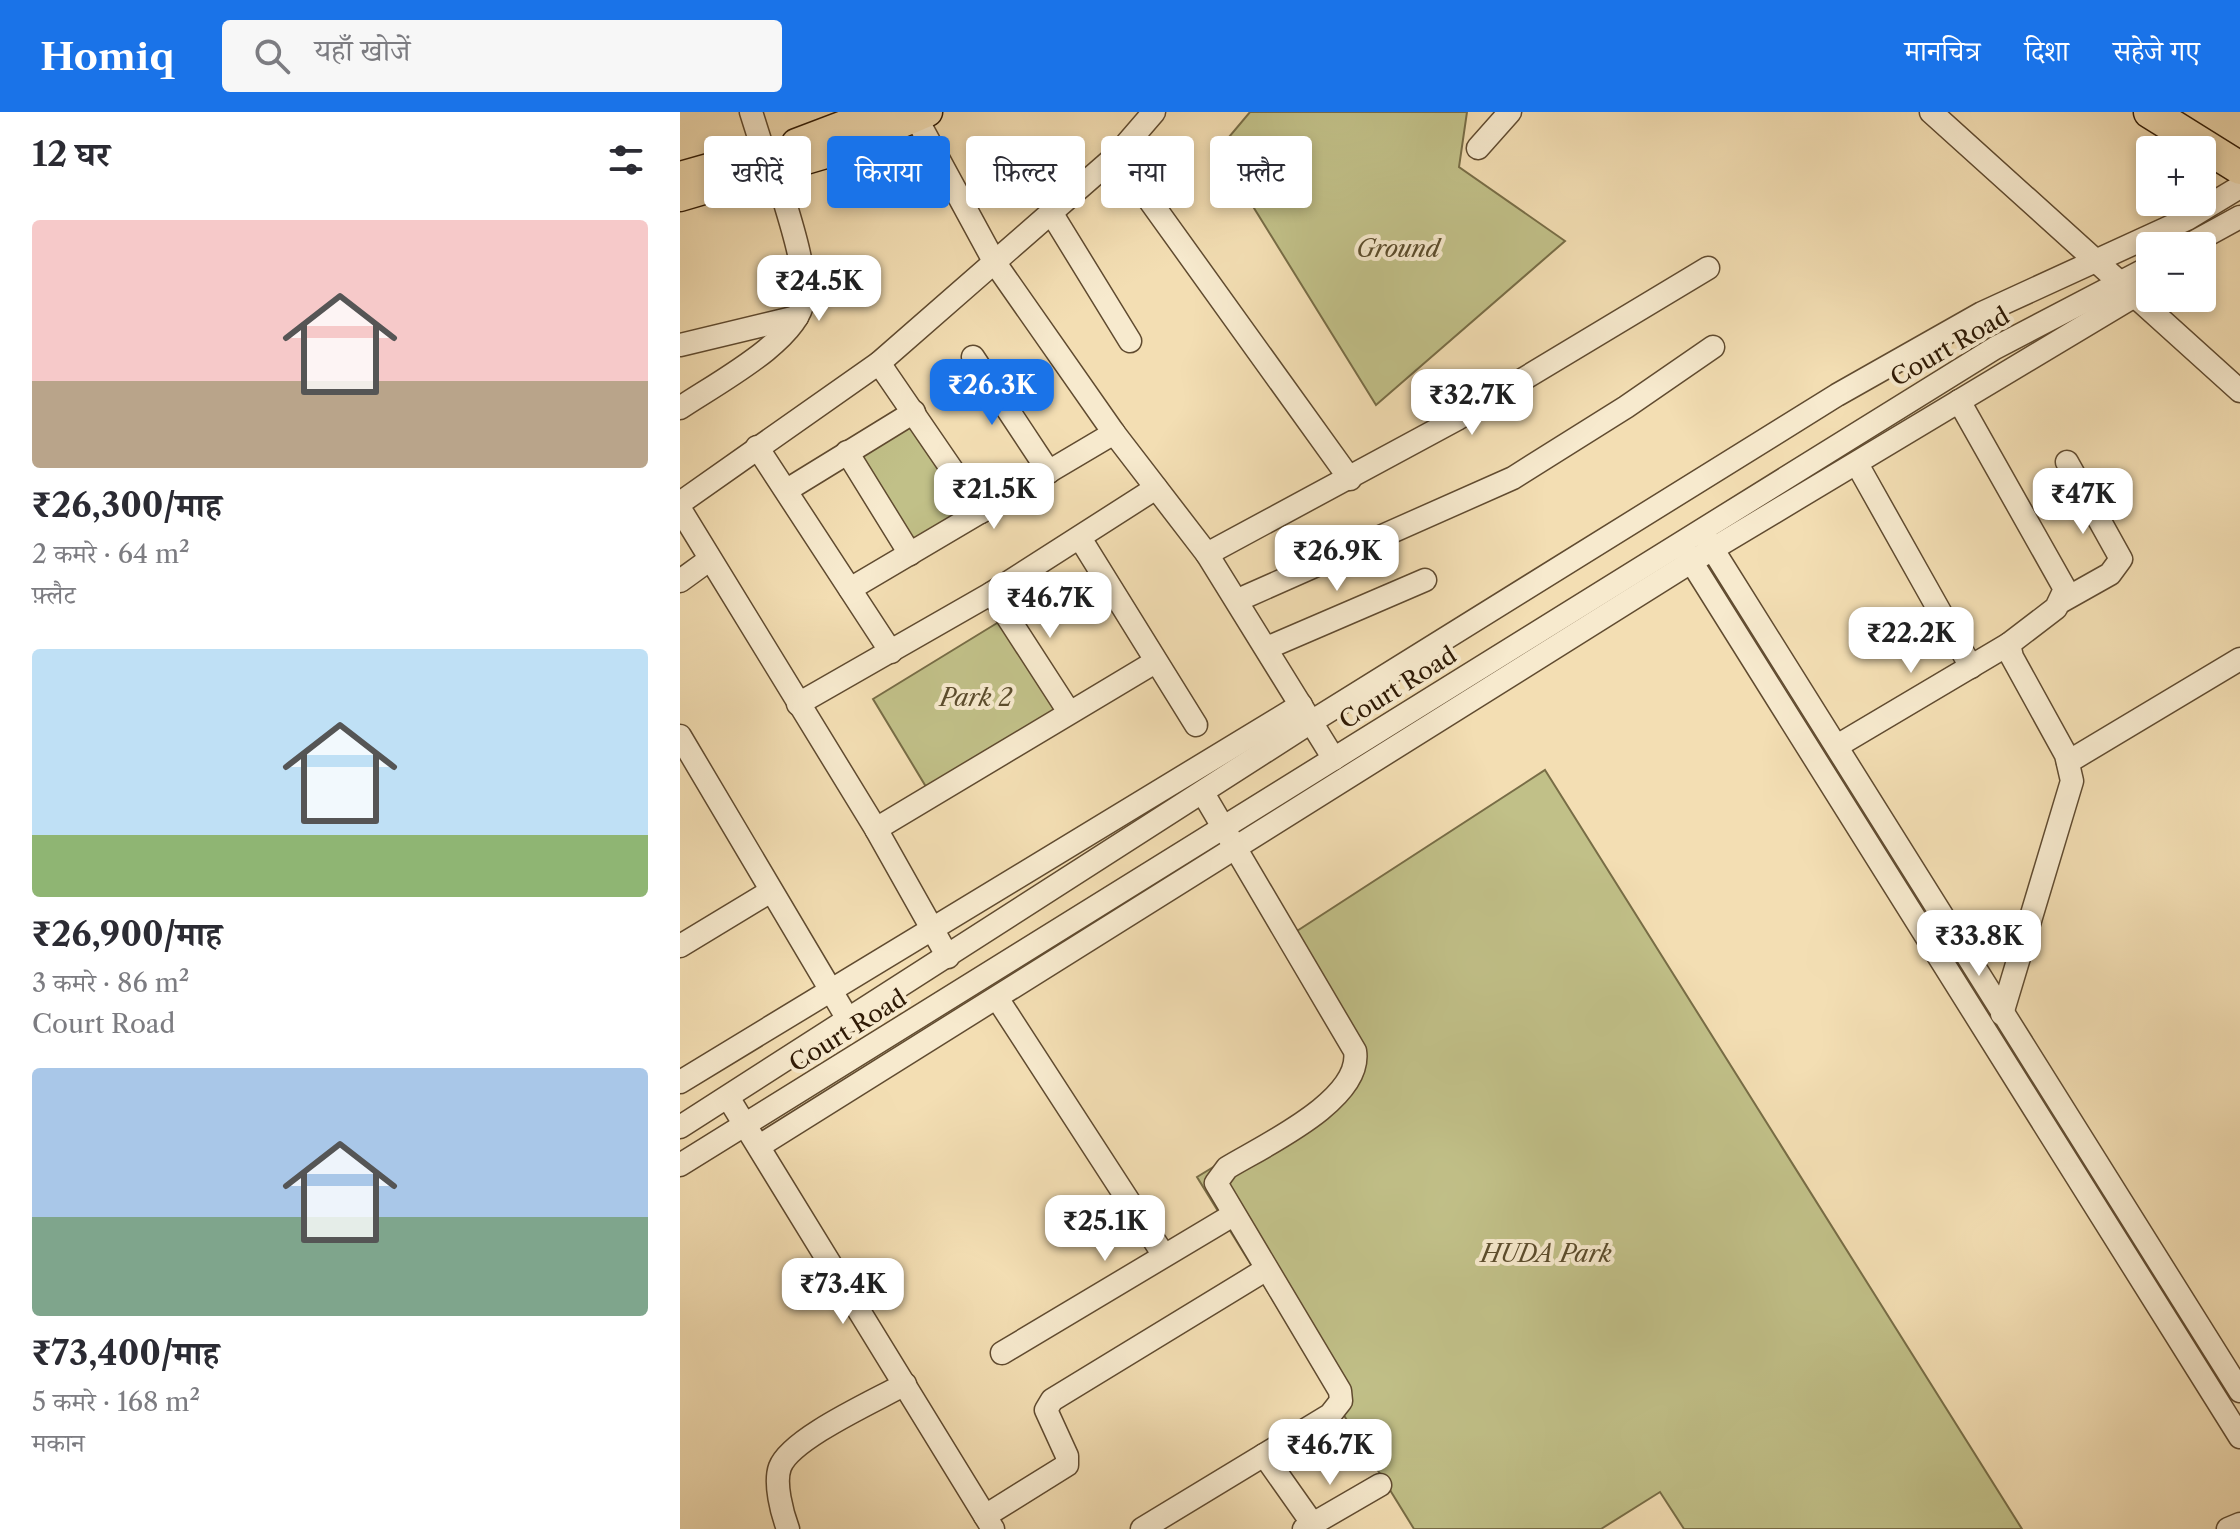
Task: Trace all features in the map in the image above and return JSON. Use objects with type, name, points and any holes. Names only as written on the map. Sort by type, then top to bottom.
[{"type":"highway","points":[[2150,112],[2240,168]]},
{"type":"main road","points":[[811,141],[878,112]]},
{"type":"main road","points":[[811,155],[836,151],[919,115]]},
{"type":"main road","points":[[680,176],[704,172]]},
{"type":"main road","points":[[680,197],[704,187]]},
{"type":"street","points":[[751,112],[760,136]]},
{"type":"street","points":[[1133,136],[1154,112]]},
{"type":"street","points":[[1478,148],[1510,112]]},
{"type":"street","points":[[1931,112],[2240,391]]},
{"type":"street","points":[[919,115],[995,263],[1114,433],[1207,554],[1334,759]]},
{"type":"street","points":[[948,957],[876,829],[709,560],[680,506],[757,447],[879,363],[1101,170]]},
{"type":"street","points":[[680,1082],[932,929],[1306,713],[1837,395],[1982,313],[2097,263],[2187,219],[2240,187]]},
{"type":"street","points":[[680,408],[777,341],[797,317],[803,302],[803,288],[782,208]]},
{"type":"street","points":[[1155,208],[1350,479]]},
{"type":"street","points":[[1052,214],[1130,341]]},
{"type":"street","points":[[2213,232],[2240,217]]},
{"type":"street","points":[[1207,554],[1457,419],[1708,268]]},
{"type":"street","name":"Court Road","points":[[680,1165],[1995,348],[2129,289],[2136,282]]},
{"type":"street","points":[[761,1145],[1691,562],[1959,401],[2129,289]]},
{"type":"street","points":[[680,345],[797,317]]},
{"type":"street","points":[[1238,600],[1502,483],[1626,407],[1713,347]]},
{"type":"street","points":[[973,357],[1049,472]]},
{"type":"street","points":[[879,363],[981,512]]},
{"type":"street","points":[[1959,401],[2064,583],[2062,601]]},
{"type":"street","points":[[787,490],[914,412]]},
{"type":"street","points":[[850,589],[1114,433]]},
{"type":"street","points":[[757,447],[891,652]]},
{"type":"street","points":[[847,452],[910,554]]},
{"type":"street","points":[[1837,746],[2009,644],[2062,601],[2110,574],[2121,559],[2067,462]]},
{"type":"street","points":[[1857,464],[1971,667]]},
{"type":"street","points":[[798,704],[992,593],[1156,488]]},
{"type":"street","points":[[1700,529],[2240,1391]]},
{"type":"street","points":[[1080,538],[1196,725]]},
{"type":"street","points":[[1679,543],[2240,1437]]},
{"type":"street","points":[[680,581],[709,560]]},
{"type":"street","points":[[1267,648],[1425,580]]},
{"type":"street","points":[[992,593],[1069,712]]},
{"type":"street","points":[[2002,1014],[2071,790],[2068,762],[2012,657],[2009,644]]},
{"type":"street","points":[[2068,762],[2240,659]]},
{"type":"street","points":[[876,829],[1155,662]]},
{"type":"street","points":[[680,1127],[729,1099],[1203,793],[1306,713]]},
{"type":"street","points":[[680,736],[849,1021]]},
{"type":"street","points":[[1142,1529],[1330,1415],[1337,1409],[1342,1397],[1216,1183],[1222,1172],[1322,1109],[1350,1081],[1357,1062],[1352,1043],[1203,793]]},
{"type":"street","points":[[680,919],[686,943],[771,891]]},
{"type":"street","points":[[997,998],[1163,1254]]},
{"type":"street","points":[[729,1099],[761,1145],[989,1523],[1067,1465],[1067,1456],[1046,1410],[1052,1400],[1265,1270]]},
{"type":"street","points":[[1002,1353],[1163,1254],[1233,1215]]},
{"type":"street","points":[[788,1529],[779,1487],[780,1466],[805,1439],[905,1384]]},
{"type":"street","points":[[1264,1455],[1308,1526],[1380,1485]]},
{"type":"street","points":[[2228,1529],[2240,1524]]},
{"type":"green space","name":"Ground","points":[[1250,112],[1467,112],[1459,167],[1565,241],[1376,405],[1254,208],[1312,208],[1312,136],[1230,136]]},
{"type":"green space","points":[[914,416],[977,511],[911,550],[852,454]]},
{"type":"green space","name":"Park 2","points":[[1002,620],[1059,709],[928,790],[873,699]]},
{"type":"green space","name":"HUDA Park","points":[[1545,770],[2022,1529],[1684,1529],[1660,1492],[1601,1529],[1414,1529],[1197,1177],[1362,1076],[1280,942]]}]
